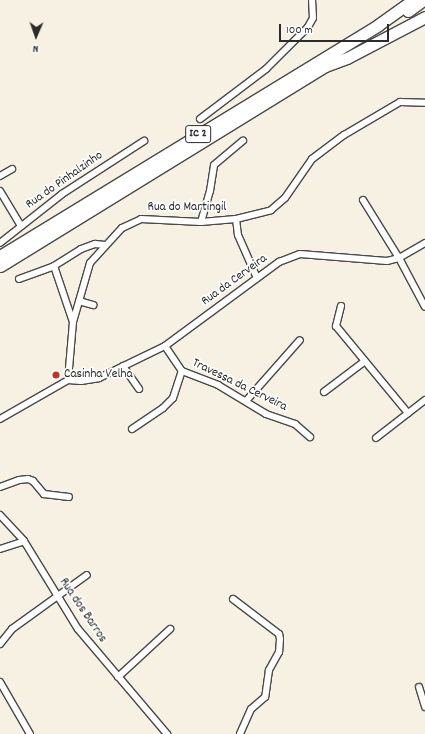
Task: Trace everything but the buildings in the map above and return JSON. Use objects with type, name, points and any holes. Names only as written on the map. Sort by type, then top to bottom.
[{"type":"highway","points":[[348,41],[407,0]]},
{"type":"highway","name":"IC 2","points":[[0,256],[348,41],[378,25],[413,0]]},
{"type":"highway","points":[[325,66],[423,0]]},
{"type":"highway","points":[[325,66],[347,58],[425,17]]},
{"type":"highway","name":"IC 2","points":[[0,266],[325,66]]},
{"type":"street","points":[[200,119],[289,48],[311,23],[312,0]]},
{"type":"street","name":"Rua do Martingil","points":[[68,380],[73,322],[90,263],[122,228],[141,219],[201,222],[236,219],[262,212],[278,205],[312,159],[344,135],[400,102],[425,103]]},
{"type":"street","name":"Rua do Pinhalzinho","points":[[0,243],[62,194],[144,141]]},
{"type":"street","points":[[201,222],[210,191],[214,165],[243,141]]},
{"type":"street","points":[[0,176],[12,168]]},
{"type":"street","points":[[0,191],[22,226]]},
{"type":"street","points":[[363,200],[399,258],[425,307]]},
{"type":"street","points":[[236,219],[238,235],[257,278]]},
{"type":"street","name":"Rua da Cerveira","points":[[68,380],[81,382],[99,378],[165,346],[279,262],[300,254],[372,261],[399,258],[425,243]]},
{"type":"street","points":[[19,279],[54,266],[81,249],[95,244],[105,245]]},
{"type":"street","points":[[54,266],[73,322]]},
{"type":"street","points":[[79,301],[93,304]]},
{"type":"street","points":[[341,306],[336,326],[408,413]]},
{"type":"street","points":[[246,401],[300,340]]},
{"type":"street","name":"Travessa da Cerveira","points":[[165,346],[182,371],[218,385],[266,414],[296,424],[310,437]]},
{"type":"street","points":[[324,392],[365,361]]},
{"type":"street","points":[[123,366],[140,389]]},
{"type":"street","points":[[132,428],[163,408],[174,398],[182,371]]},
{"type":"street","points":[[0,419],[68,380]]},
{"type":"street","points":[[376,438],[425,400]]},
{"type":"street","points":[[0,487],[19,480],[33,480],[44,494],[69,497]]},
{"type":"street","name":"Rua dos Barros","points":[[0,514],[24,541],[78,629],[167,734]]},
{"type":"street","points":[[0,549],[24,541]]},
{"type":"street","points":[[0,644],[12,629],[57,594],[87,575]]},
{"type":"street","points":[[233,599],[279,634],[280,639],[278,652],[269,670],[265,697],[251,709],[240,734]]},
{"type":"street","points":[[118,677],[170,629]]},
{"type":"street","points":[[0,682],[30,734]]},
{"type":"street","points":[[419,687],[425,704]]},
{"type":"place","name":"Casinha Velha","points":[[56,375]]}]
